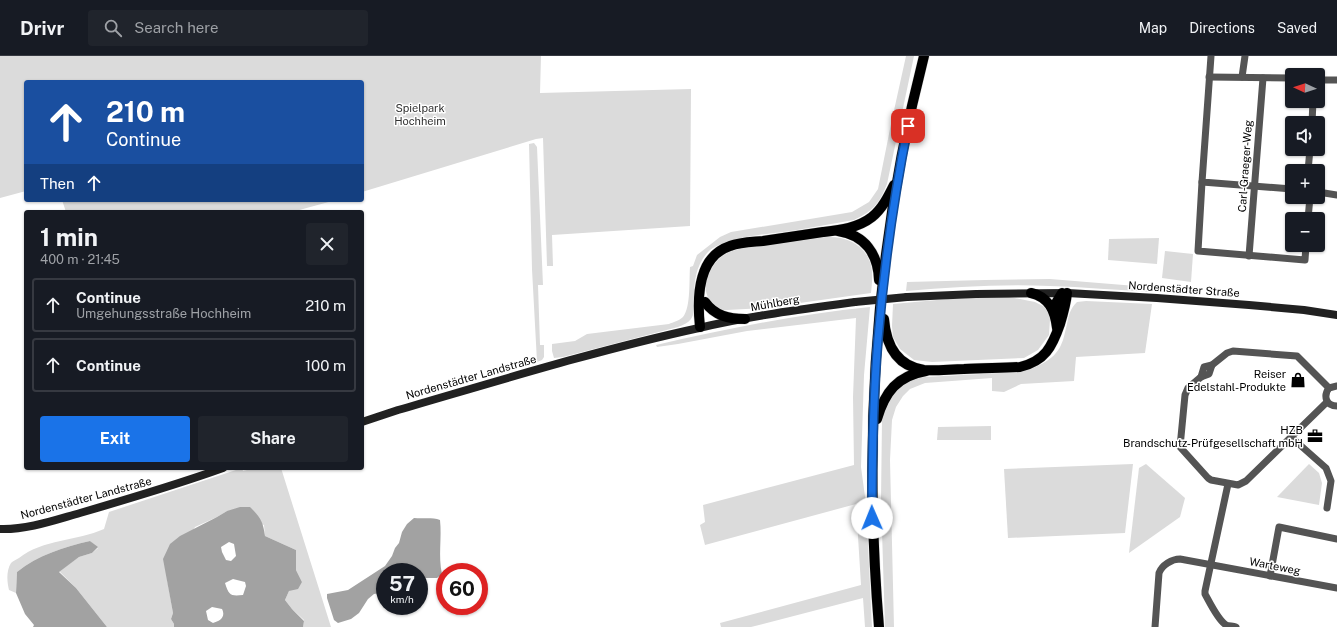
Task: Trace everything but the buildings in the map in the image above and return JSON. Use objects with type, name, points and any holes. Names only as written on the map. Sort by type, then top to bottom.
[{"type":"main road","points":[[878,627],[872,518],[873,434],[880,309],[898,176],[924,56]]},
{"type":"main road","points":[[700,327],[699,314],[702,276],[707,264],[715,254],[724,248],[735,244],[830,231],[863,223],[879,211],[898,176]]},
{"type":"main road","points":[[830,231],[842,232],[854,236],[864,242],[872,252],[878,269],[880,309]]},
{"type":"main road","points":[[700,289],[707,309],[706,316],[700,327]]},
{"type":"main road","points":[[882,293],[886,336],[892,350],[900,359],[909,365],[919,369],[930,370],[1014,367],[1025,366],[1036,361],[1045,354],[1052,345],[1065,307],[1064,293]]},
{"type":"main road","points":[[1031,293],[1047,301],[1056,318]]},
{"type":"main road","points":[[1057,332],[1056,303],[1064,293]]},
{"type":"main road","name":"Nordenstädter Straße","points":[[907,297],[976,294],[1064,293],[1249,305],[1304,310],[1336,315]]},
{"type":"main road","name":"Mühlberg","points":[[587,356],[636,342],[700,327],[795,310],[907,297]]},
{"type":"main road","points":[[704,302],[718,314],[731,318],[745,319]]},
{"type":"main road","name":"Nordenstädter Landstraße","points":[[364,421],[398,410],[587,356]]},
{"type":"main road","points":[[873,434],[882,404],[895,385],[908,377],[930,370]]},
{"type":"main road","name":"Nordenstädter Landstraße","points":[[0,528],[25,527],[48,522],[123,501],[217,470]]},
{"type":"street","points":[[1211,56],[1198,251],[1305,260],[1306,252]]},
{"type":"street","points":[[1242,77],[1245,56]]},
{"type":"street","points":[[1209,77],[1285,78]]},
{"type":"street","name":"Carl-Graeger-Weg","points":[[1249,256],[1263,78]]},
{"type":"street","points":[[1325,80],[1337,80]]},
{"type":"street","points":[[1202,182],[1285,188]]},
{"type":"street","points":[[1325,193],[1337,195]]},
{"type":"street","points":[[1328,402],[1246,481],[1238,485],[1211,480],[1180,447],[1184,395],[1188,388],[1201,377],[1204,367],[1212,365],[1233,351],[1297,356],[1329,388]]},
{"type":"street","points":[[1337,386],[1329,388],[1325,396],[1328,402],[1333,406],[1337,406]]},
{"type":"street","points":[[1292,437],[1326,468],[1331,481],[1327,508]]},
{"type":"street","points":[[1228,484],[1210,565],[1206,594],[1224,622],[1227,625],[1236,627]]},
{"type":"street","points":[[1270,576],[1279,527],[1337,539]]},
{"type":"street","name":"Warteweg","points":[[1155,627],[1159,573],[1162,567],[1174,559],[1337,588]]},
{"type":"green space","name":"Spielpark Hochheim","points":[[0,56],[541,56],[540,93],[691,89],[690,226],[552,235],[553,266],[547,266],[543,138],[364,191],[364,80],[24,80],[24,192],[0,198]]},
{"type":"green space","points":[[906,56],[914,56],[887,184],[878,202],[871,210],[854,220],[797,230],[750,236],[726,242],[708,252],[698,268],[694,285],[694,312],[691,319],[687,323],[678,327],[563,357],[554,358],[552,344],[575,341],[587,334],[669,324],[683,317],[686,312],[689,293],[690,267],[693,266],[697,255],[720,237],[731,232],[852,212],[869,202],[878,189]]},
{"type":"green space","points":[[534,143],[537,147],[543,285],[538,285],[540,345],[544,345],[544,357],[542,360],[537,362],[532,269],[529,144]]},
{"type":"green space","points":[[63,202],[329,202],[299,210],[65,210]]},
{"type":"green space","points":[[826,237],[847,240],[854,243],[864,252],[872,268],[871,293],[764,308],[727,310],[717,310],[709,299],[706,290],[706,281],[708,276],[714,264],[729,252],[746,248]]},
{"type":"green space","points":[[1159,238],[1157,264],[1108,260],[1109,239]]},
{"type":"green space","points":[[1165,251],[1193,254],[1191,282],[1162,278]]},
{"type":"green space","points":[[1050,279],[1148,287],[1152,288],[1153,290],[1151,292],[1062,286],[1013,285],[906,291],[907,282]]},
{"type":"green space","points":[[1009,297],[1035,302],[1043,306],[1049,312],[1049,335],[1038,350],[1024,358],[932,362],[914,360],[900,349],[893,337],[893,304]]},
{"type":"green space","points":[[1086,301],[1152,304],[1145,353],[1076,357],[1074,381],[1021,384],[1004,392],[992,391],[992,378],[925,383],[910,389],[903,396],[896,407],[892,420],[890,460],[894,627],[885,627],[881,499],[882,420],[887,403],[891,396],[909,382],[925,377],[1020,372],[1038,366],[1049,360],[1058,351],[1063,340],[1069,314],[1077,302]]},
{"type":"green space","points":[[870,307],[864,375],[861,467],[866,504],[872,627],[865,627],[863,598],[751,627],[721,627],[720,623],[861,585],[856,504],[705,545],[700,525],[705,522],[703,505],[854,465],[853,397],[856,318],[747,331],[657,347],[656,345],[763,323]]},
{"type":"green space","points":[[991,426],[991,440],[937,440],[938,427]]},
{"type":"green space","points":[[1133,464],[1125,533],[1008,538],[1004,469]]},
{"type":"green space","points":[[1146,464],[1185,498],[1180,517],[1129,553],[1139,468]]},
{"type":"green space","points":[[1309,464],[1319,473],[1322,483],[1319,505],[1277,497]]},
{"type":"green space","points":[[236,470],[282,470],[331,627],[303,627],[304,620],[285,600],[289,591],[302,582],[296,570],[296,550],[265,536],[264,525],[227,511],[195,527],[167,579],[173,613],[171,619],[174,627],[107,627],[76,588],[59,571],[79,557],[92,553],[98,548],[90,541],[42,556],[25,566],[17,572],[16,593],[9,590],[7,576],[11,563],[39,547],[104,529],[109,512]]},
{"type":"shaded area","points":[[240,507],[250,507],[260,520],[265,536],[296,550],[296,570],[302,582],[298,589],[289,591],[285,600],[304,621],[303,627],[174,627],[171,619],[173,613],[163,559],[170,544],[180,536],[227,511]],"holes":[[[229,542],[234,544],[236,556],[231,561],[226,560],[221,547]],[[233,579],[245,582],[246,586],[243,595],[233,595],[229,593],[225,583]],[[212,607],[222,609],[223,616],[220,620],[213,623],[208,620],[206,611]]]},
{"type":"shaded area","points":[[414,518],[431,518],[440,520],[440,563],[436,563],[436,578],[428,578],[428,563],[387,563],[399,543],[402,532],[407,524]]},
{"type":"shaded area","points":[[90,541],[98,547],[92,553],[79,557],[59,572],[76,588],[107,627],[33,627],[34,625],[25,614],[16,593],[17,572],[42,556]]},
{"type":"shaded area","points":[[376,572],[376,594],[368,599],[359,613],[351,619],[338,623],[334,620],[327,594],[348,590]]},
{"type":"place","name":"Reiser Edelstahl-Produkte","points":[[1298,380]]},
{"type":"place","name":"HZB Brandschutz-Prüfgesellschaft mbH","points":[[1315,436]]},
{"type":"route","points":[[872,518],[873,434],[877,341],[892,214],[908,126]]}]
